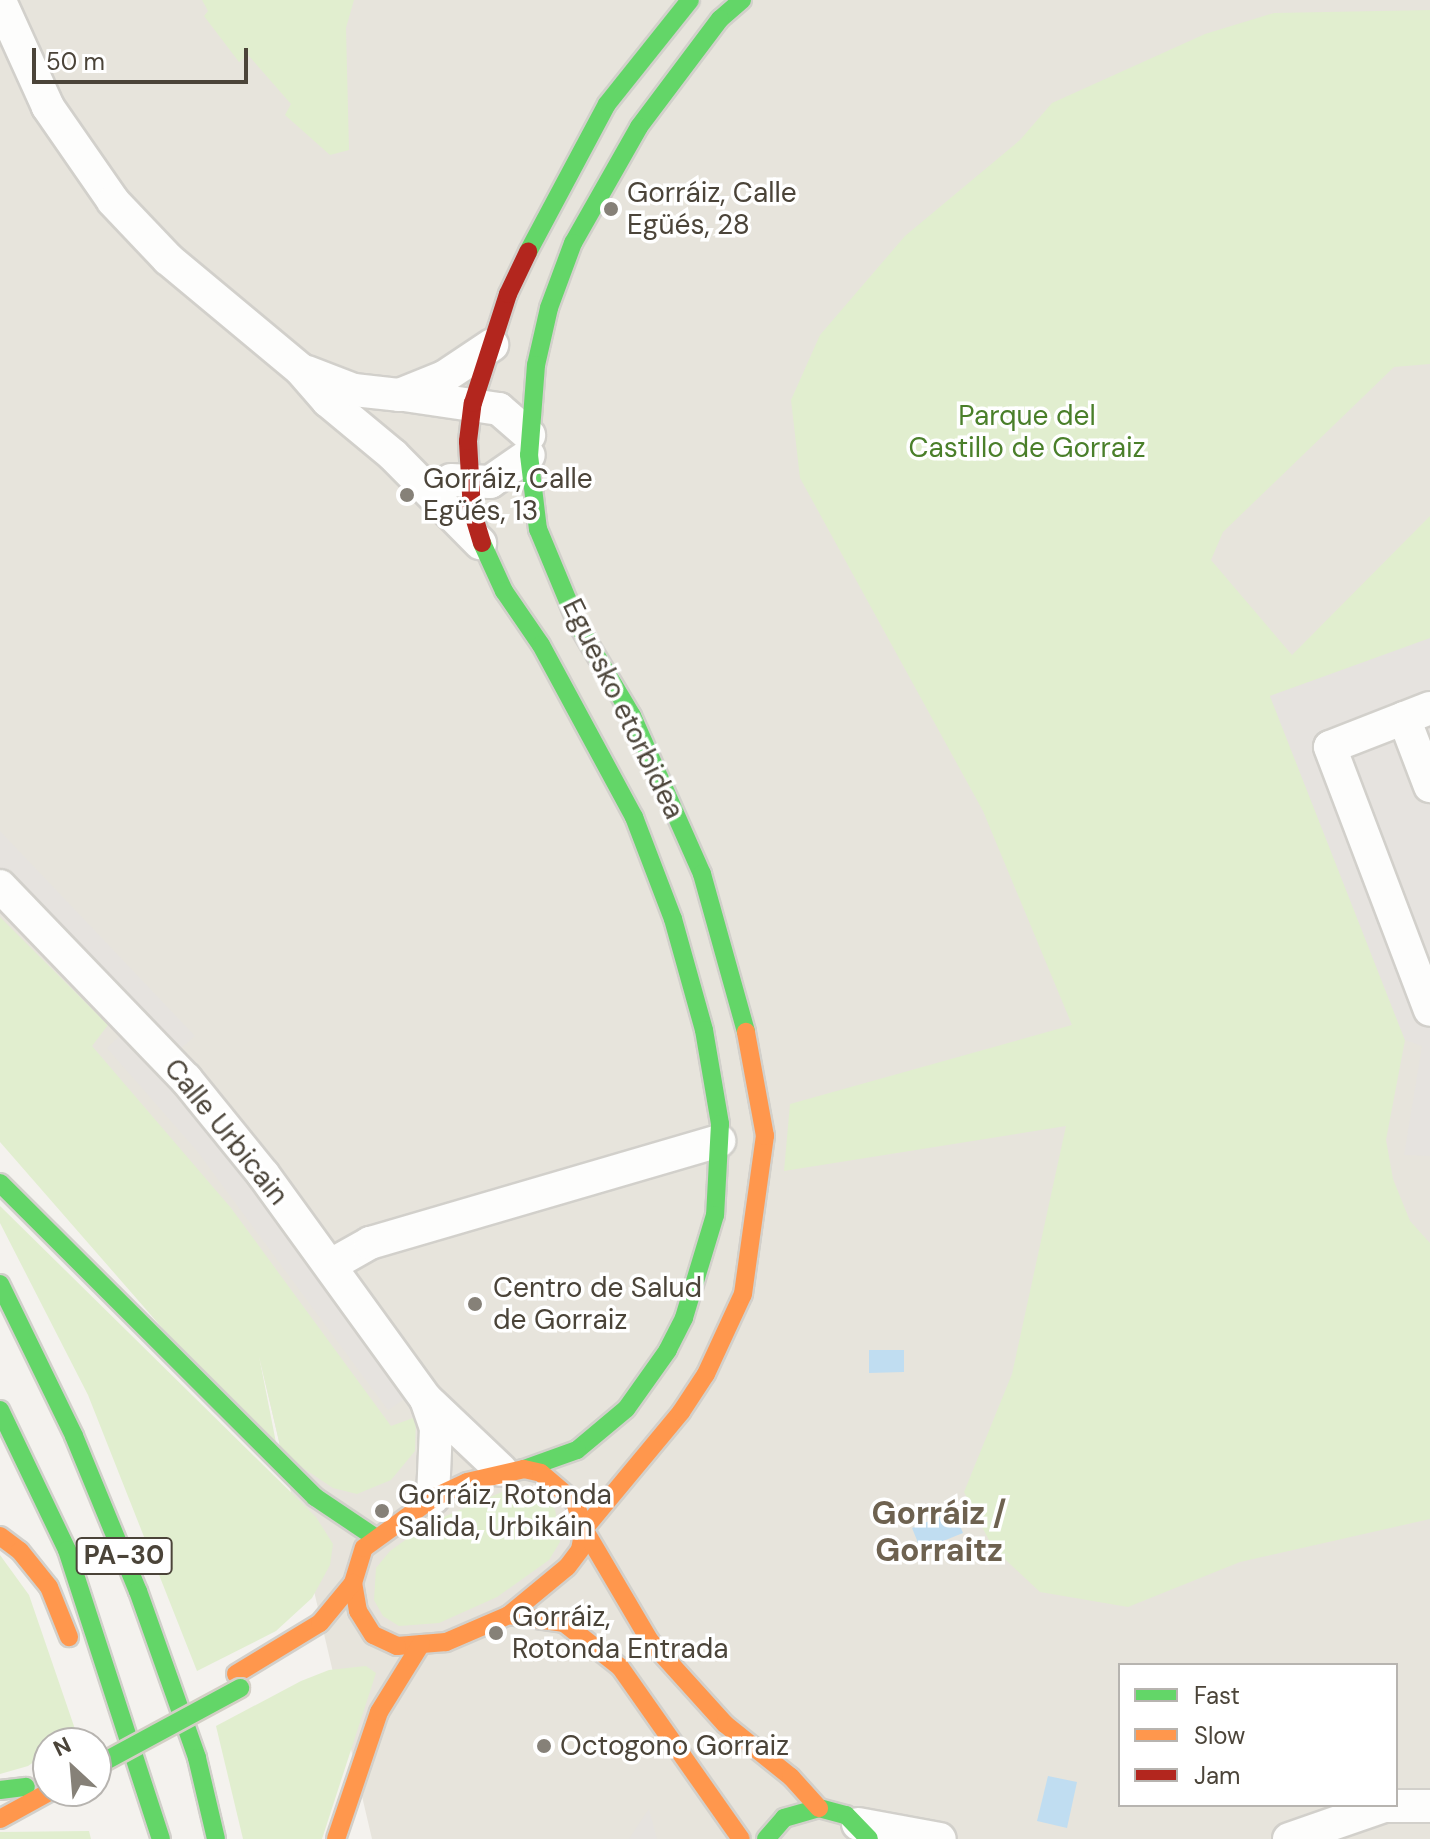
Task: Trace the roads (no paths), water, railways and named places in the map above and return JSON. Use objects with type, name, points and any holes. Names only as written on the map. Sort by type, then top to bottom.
[{"type":"main road","name":"Eguesko etorbidea","points":[[513,1470],[577,1450],[626,1409],[668,1350],[684,1318],[715,1215],[719,1141],[704,1030],[673,919],[634,817],[541,645],[504,591],[483,546],[469,484],[473,403],[515,280],[607,104],[690,0]]},
{"type":"main road","name":"Eguesko etorbidea","points":[[584,1529],[656,1444],[706,1374],[743,1294],[765,1136],[741,1005],[702,874],[632,716],[578,625],[538,529],[529,445],[542,337],[573,243],[639,127],[720,19],[742,0]]},
{"type":"main road","points":[[0,1183],[315,1497],[376,1538]]},
{"type":"main road","name":"PA-30","points":[[0,1284],[74,1436],[138,1591],[197,1758],[216,1839]]},
{"type":"main road","name":"PA-30","points":[[0,1410],[67,1550],[161,1839]]},
{"type":"main road","points":[[630,1500],[656,1444]]},
{"type":"main road","points":[[112,1756],[238,1681],[320,1623],[353,1583],[364,1548],[376,1538],[433,1498],[513,1470],[541,1473],[575,1502],[584,1529],[650,1641],[725,1724],[791,1777],[819,1808],[864,1831]]},
{"type":"main road","points":[[353,1583],[366,1637],[397,1646],[446,1642],[509,1615],[567,1567],[580,1550],[584,1529]]},
{"type":"main road","points":[[0,1536],[20,1551],[49,1587],[78,1663]]},
{"type":"main road","points":[[626,1557],[650,1641]]},
{"type":"main road","points":[[509,1615],[564,1623],[620,1667],[741,1839]]},
{"type":"main road","points":[[336,1839],[379,1712],[421,1644]]},
{"type":"main road","points":[[112,1741],[238,1681],[300,1659]]},
{"type":"main road","points":[[112,1771],[118,1784]]},
{"type":"main road","points":[[0,1802],[32,1784]]},
{"type":"main road","points":[[0,1790],[26,1787]]},
{"type":"main road","points":[[0,1819],[32,1801]]},
{"type":"main road","points":[[766,1839],[784,1818],[819,1808]]},
{"type":"street","points":[[0,1],[48,107],[113,201],[168,259],[301,370],[328,401],[393,455],[483,546]]},
{"type":"street","points":[[399,395],[444,377],[492,345]]},
{"type":"street","points":[[301,370],[354,390],[473,403],[516,418],[529,445],[509,473],[469,484],[393,455]]},
{"type":"street","points":[[1430,786],[1417,713],[1330,747],[1430,1010]]},
{"type":"street","name":"Calle Urbicain","points":[[0,886],[186,1079],[331,1265],[426,1399],[513,1470]]},
{"type":"street","points":[[331,1265],[370,1243],[719,1141]]},
{"type":"street","name":"Calle Urbicain","points":[[426,1399],[436,1428],[433,1498]]},
{"type":"street","points":[[1398,1806],[1430,1806]]},
{"type":"street","points":[[1289,1839],[1321,1832],[1382,1807]]},
{"type":"street","points":[[864,1831],[940,1839]]},
{"type":"water","points":[[869,1350],[904,1350],[904,1372],[869,1373]]},
{"type":"water","points":[[954,1511],[963,1533],[921,1550],[912,1528]]},
{"type":"water","points":[[1048,1776],[1077,1782],[1067,1828],[1037,1821]]},
{"type":"place","name":"Gorráiz, Calle Egüés, 28","points":[[611,209]]},
{"type":"place","name":"Gorráiz, Calle Egüés, 13","points":[[407,495]]},
{"type":"place","name":"Centro de Salud de Gorraiz","points":[[475,1304]]},
{"type":"place","name":"Gorráiz, Rotonda Salida, Urbikáin","points":[[382,1511]]},
{"type":"place","name":"Gorráiz, Rotonda Entrada","points":[[496,1633]]},
{"type":"place","name":"Octogono Gorraiz","points":[[544,1746]]},
{"type":"district","name":"Gorráiz / Gorraitz","points":[[939,1532]]},
{"type":"park label","name":"Parque del Castillo de Gorraiz","points":[[1027,432]]}]
